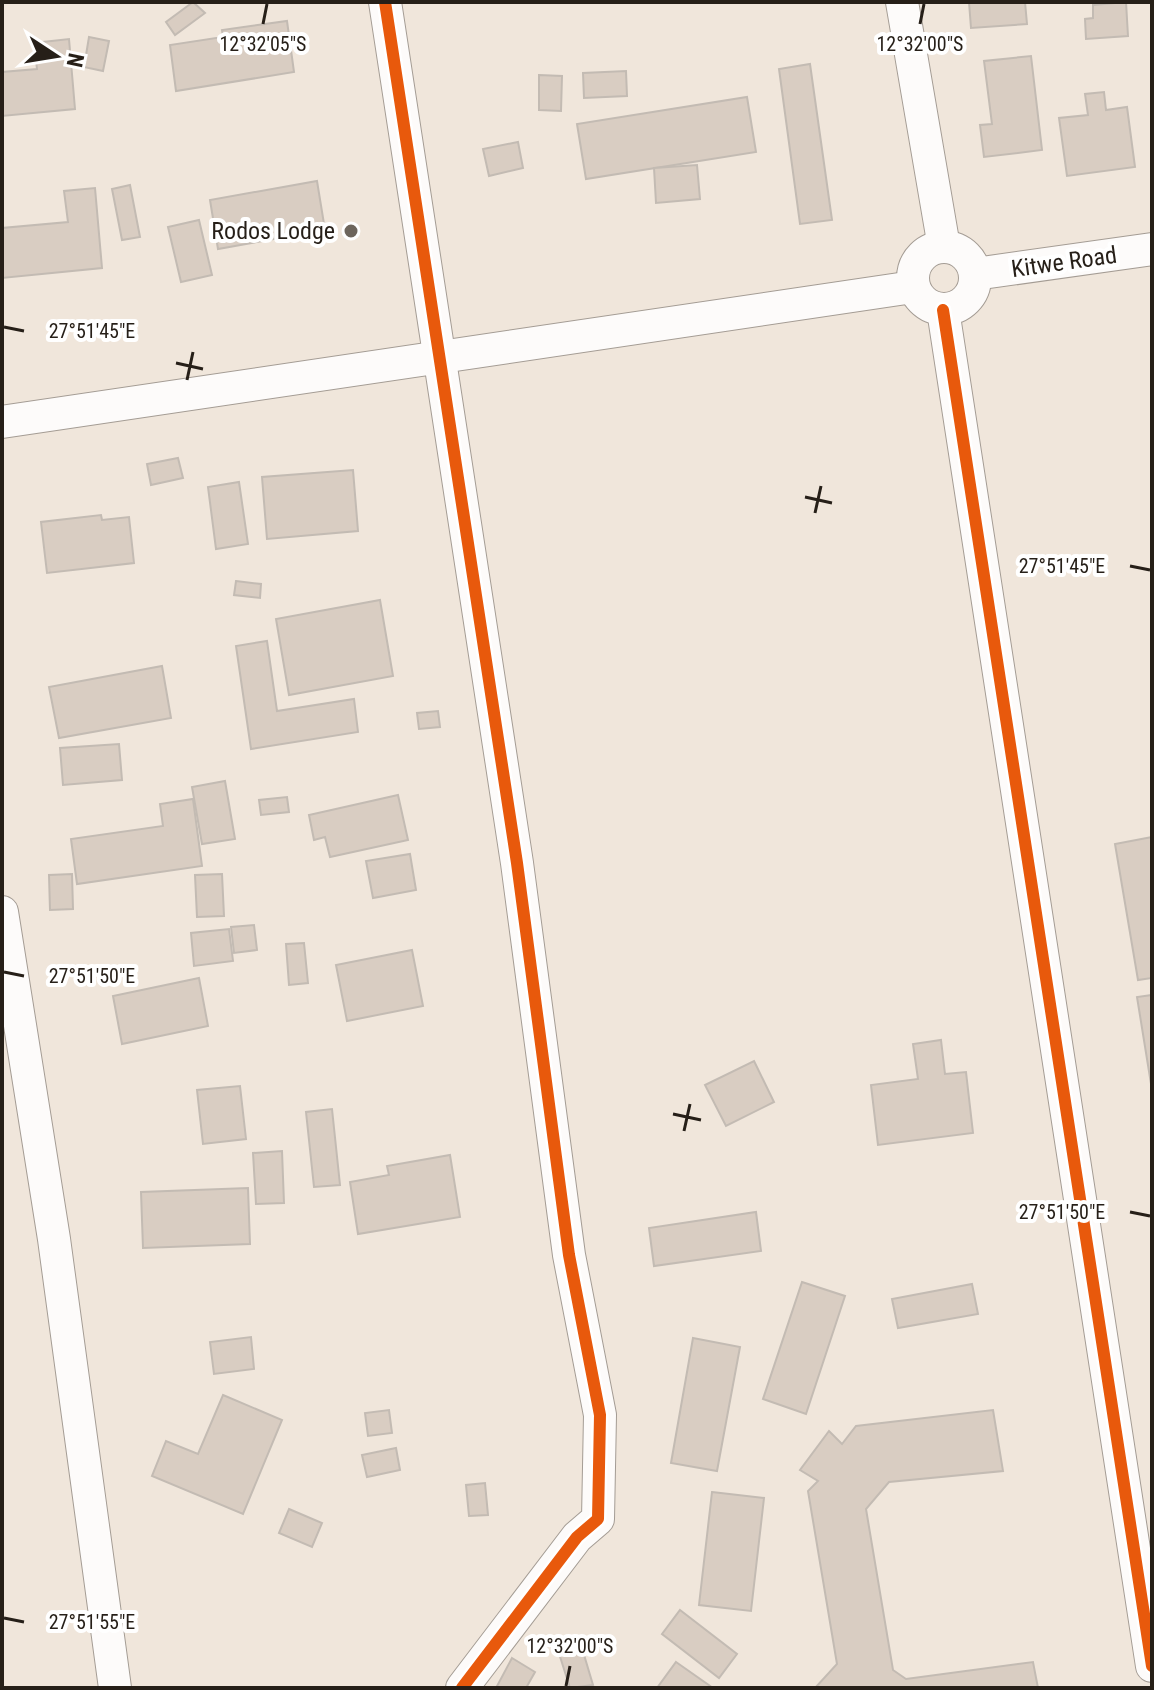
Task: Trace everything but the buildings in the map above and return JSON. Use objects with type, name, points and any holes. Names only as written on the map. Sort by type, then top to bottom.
[{"type":"street","points":[[385,2],[517,863],[569,1255],[600,1415],[598,1519],[577,1537],[462,1688]]},
{"type":"street","points":[[902,2],[944,247]]},
{"type":"street","points":[[944,247],[965,254],[975,274],[974,285],[963,303],[943,310],[930,307],[913,287],[916,264],[923,255],[944,247]]},
{"type":"street","name":"Kitwe Road","points":[[975,274],[1152,249]]},
{"type":"street","points":[[2,422],[913,287]]},
{"type":"street","points":[[943,310],[1152,1666]]},
{"type":"street","points":[[2,912],[54,1239],[115,1688]]},
{"type":"cycle path","points":[[385,2],[517,863],[569,1255],[600,1415],[598,1519],[577,1537],[462,1688]]},
{"type":"cycle path","points":[[943,310],[1152,1666]]},
{"type":"place","name":"Rodos Lodge","points":[[351,231]]}]
